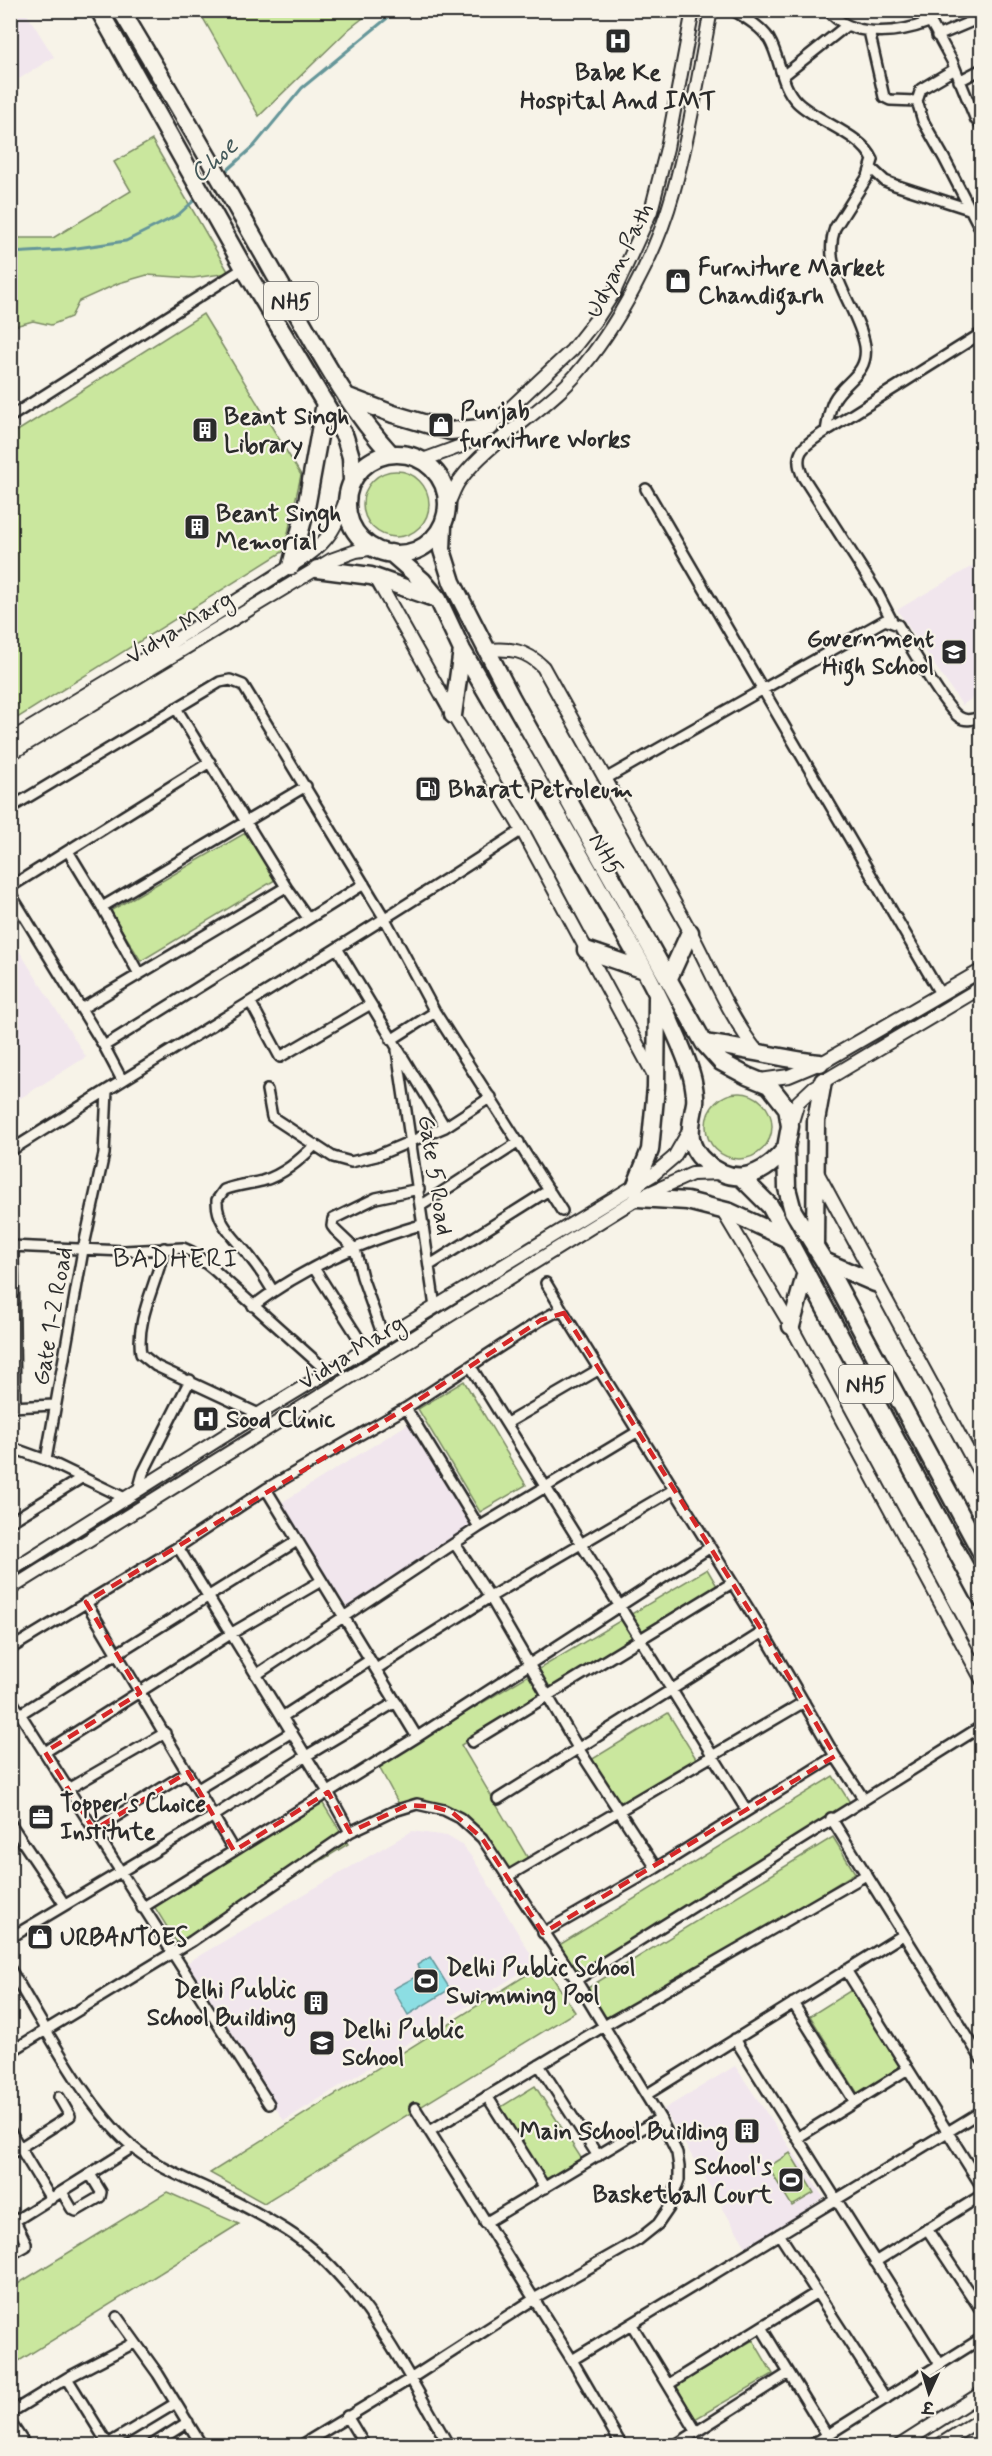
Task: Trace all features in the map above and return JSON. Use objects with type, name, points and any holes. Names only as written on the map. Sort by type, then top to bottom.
[{"type":"highway","name":"NH5","points":[[99,10],[244,268],[345,437],[351,457],[352,481],[346,500],[351,525],[360,539],[383,551],[423,581],[438,599],[462,650],[657,994],[693,1080],[695,1103],[691,1112],[690,1131]]},
{"type":"highway","name":"NH5","points":[[122,10],[346,396],[366,427],[392,454],[375,459],[363,467],[352,481]]},
{"type":"highway","points":[[346,396],[393,414],[450,431],[490,426]]},
{"type":"highway","points":[[291,566],[306,508],[325,403]]},
{"type":"highway","points":[[392,454],[412,456],[432,467],[444,486],[448,504]]},
{"type":"highway","name":"NH5","points":[[448,504],[443,526],[442,550],[452,582],[487,650],[704,1043],[721,1062],[774,1089],[787,1108],[790,1126],[786,1148],[787,1188],[793,1210],[981,1554]]},
{"type":"highway","points":[[383,551],[406,554],[431,542],[443,526]]},
{"type":"highway","points":[[316,569],[376,578],[438,599]]},
{"type":"highway","points":[[453,715],[462,650]]},
{"type":"highway","points":[[669,978],[690,932]]},
{"type":"highway","points":[[586,950],[644,970]]},
{"type":"highway","points":[[657,994],[656,1078],[650,1150],[637,1191],[722,1210],[788,1239]]},
{"type":"highway","points":[[704,1043],[780,1059],[820,1063]]},
{"type":"highway","points":[[823,1081],[816,1121],[819,1255],[875,1283]]},
{"type":"highway","points":[[690,1131],[694,1147],[704,1161],[722,1173],[741,1177],[749,1176],[773,1164],[786,1148]]},
{"type":"highway","name":"NH5","points":[[741,1177],[770,1206],[981,1599]]},
{"type":"highway","points":[[791,1326],[806,1272]]},
{"type":"main road","name":"Udyan Path","points":[[423,460],[461,446],[490,426],[572,350],[614,292],[651,211],[667,148],[693,10]]},
{"type":"main road","name":"Udyan Path","points":[[448,504],[459,480],[477,461],[574,377],[618,320],[649,255],[673,195],[689,127],[711,10]]},
{"type":"main road","name":"Vidya Marg","points":[[10,740],[161,649],[291,566],[323,543],[335,529],[346,500]]},
{"type":"main road","name":"Vidya Marg","points":[[10,754],[332,560],[356,551],[383,551]]},
{"type":"main road","points":[[376,578],[453,715],[522,830],[656,1078]]},
{"type":"main road","points":[[487,650],[521,650],[543,667],[607,778],[734,1017],[759,1054]]},
{"type":"main road","points":[[753,1078],[789,1076],[820,1063],[981,970]]},
{"type":"main road","points":[[790,1126],[798,1102],[823,1081],[979,990],[967,979]]},
{"type":"main road","name":"Vidya Marg","points":[[10,1589],[637,1191],[675,1157],[690,1131]]},
{"type":"main road","points":[[816,1171],[981,1477]]},
{"type":"main road","name":"Vidya Marg","points":[[10,1571],[259,1414],[435,1307],[637,1191],[692,1174],[722,1173]]},
{"type":"main road","points":[[722,1210],[791,1326],[981,1680]]},
{"type":"main road","points":[[898,2445],[981,2393]]},
{"type":"main road","points":[[938,2445],[981,2418]]},
{"type":"street","points":[[733,10],[762,30],[770,41],[790,94],[799,104],[864,146],[873,160],[871,168],[831,238],[832,260],[862,337],[865,352],[858,374],[834,401],[826,431]]},
{"type":"street","points":[[828,10],[836,20],[846,26],[870,31],[903,29],[928,14],[955,69],[976,120],[981,126]]},
{"type":"street","points":[[937,36],[981,17]]},
{"type":"street","points":[[783,76],[846,26]]},
{"type":"street","points":[[870,31],[884,97],[890,100],[917,100]]},
{"type":"street","points":[[955,69],[921,89],[917,100],[923,121],[981,232]]},
{"type":"street","points":[[958,81],[981,69]]},
{"type":"street","points":[[871,168],[885,181],[969,209]]},
{"type":"street","points":[[10,417],[244,268]]},
{"type":"street","points":[[892,621],[877,592],[799,467],[801,451],[826,431],[981,333]]},
{"type":"street","points":[[646,489],[941,995]]},
{"type":"street","points":[[607,778],[885,620],[898,625],[952,711],[965,720],[981,716]]},
{"type":"street","points":[[10,808],[220,682],[230,680],[239,682],[247,690],[385,919],[435,1012],[562,1211]]},
{"type":"street","points":[[176,708],[286,887],[308,918]]},
{"type":"street","points":[[10,888],[210,762]]},
{"type":"street","points":[[102,907],[245,820],[306,786]]},
{"type":"street","points":[[10,1151],[385,919],[522,830]]},
{"type":"street","points":[[68,851],[139,974]]},
{"type":"street","points":[[104,1046],[364,884]]},
{"type":"street","points":[[81,1009],[286,887]]},
{"type":"street","points":[[10,893],[104,1046],[122,1080]]},
{"type":"street","points":[[336,948],[445,1127]]},
{"type":"street","points":[[250,1003],[280,1057],[369,1005]]},
{"type":"street","points":[[391,1040],[435,1012]]},
{"type":"street","name":"Gate 5 Road","points":[[398,1050],[422,1204],[435,1307]]},
{"type":"street","name":"Gate 1-2 Road","points":[[46,1460],[83,1250],[104,1154],[107,1090]]},
{"type":"street","points":[[267,1090],[272,1117],[333,1157],[351,1162],[376,1156],[445,1127],[491,1097]]},
{"type":"street","points":[[422,1204],[519,1142]]},
{"type":"street","points":[[273,1291],[256,1264],[231,1237],[219,1216],[217,1200],[224,1190],[261,1181],[291,1167],[315,1145]]},
{"type":"street","points":[[384,1339],[362,1277],[356,1249],[335,1230],[332,1226],[333,1219],[376,1198],[419,1189]]},
{"type":"street","points":[[430,1265],[549,1190]]},
{"type":"street","points":[[253,1306],[273,1291],[314,1268],[392,1233],[424,1224]]},
{"type":"street","points":[[56,1405],[13,1407],[12,1246],[138,1251],[183,1248],[192,1252],[329,1373]]},
{"type":"street","points":[[164,1248],[161,1267],[140,1331],[141,1354],[156,1366],[259,1414]]},
{"type":"street","points":[[314,1268],[366,1350]]},
{"type":"street","points":[[546,1283],[709,1548],[764,1632],[835,1756],[863,1798]]},
{"type":"street","points":[[10,1649],[266,1489],[406,1408],[541,1320],[556,1312],[564,1313]]},
{"type":"street","points":[[471,1367],[548,1487],[747,1811]]},
{"type":"street","points":[[507,1423],[598,1370]]},
{"type":"street","points":[[138,1491],[143,1473],[190,1380]]},
{"type":"street","points":[[406,1408],[479,1527]]},
{"type":"street","points":[[256,1675],[479,1527],[637,1432]]},
{"type":"street","points":[[12,1451],[46,1460],[127,1499]]},
{"type":"street","points":[[10,1522],[83,1477]]},
{"type":"street","points":[[266,1489],[417,1737]]},
{"type":"street","points":[[376,1669],[490,1597],[673,1490]]},
{"type":"street","points":[[20,1714],[297,1541]]},
{"type":"street","points":[[455,1544],[490,1597],[578,1749],[656,1868]]},
{"type":"street","points":[[178,1546],[292,1732],[350,1832]]},
{"type":"street","points":[[142,1908],[417,1737],[709,1548]]},
{"type":"street","points":[[45,1752],[232,1633],[321,1581]]},
{"type":"street","points":[[472,1742],[732,1582]]},
{"type":"street","points":[[86,1602],[234,1851]]},
{"type":"street","points":[[498,1799],[764,1632]]},
{"type":"street","points":[[282,1717],[370,1660]]},
{"type":"street","points":[[10,1698],[268,2104]]},
{"type":"street","points":[[10,1938],[214,1816],[306,1756],[396,1702]]},
{"type":"street","points":[[508,1876],[804,1702]]},
{"type":"street","points":[[576,1980],[981,1726]]},
{"type":"street","points":[[198,1789],[292,1732]]},
{"type":"street","points":[[68,1789],[165,1733]]},
{"type":"street","points":[[543,1933],[656,1868],[835,1756]]},
{"type":"street","points":[[94,1830],[188,1772]]},
{"type":"street","points":[[10,2052],[48,2031],[172,1953],[350,1832],[408,1805],[417,1804],[453,1813],[475,1830],[576,1980],[660,2118],[677,2153],[680,2175],[669,2208],[658,2224],[638,2240],[534,2299],[410,2379],[300,2445]]},
{"type":"street","points":[[831,1818],[981,2060]]},
{"type":"street","points":[[10,1823],[65,1905]]},
{"type":"street","points":[[430,2131],[604,2026],[866,1875]]},
{"type":"street","points":[[646,2095],[903,1935]]},
{"type":"street","points":[[10,1969],[94,2104],[133,2147],[164,2169],[288,2231],[318,2255],[361,2302],[449,2445]]},
{"type":"street","points":[[846,1970],[981,2187]]},
{"type":"street","points":[[793,2003],[855,2102]]},
{"type":"street","points":[[735,2039],[940,2364]]},
{"type":"street","points":[[539,2065],[598,2156]]},
{"type":"street","points":[[797,2138],[908,2069]]},
{"type":"street","points":[[487,2096],[545,2188]]},
{"type":"street","points":[[10,2154],[69,2116],[59,2097]]},
{"type":"street","points":[[415,2108],[572,2360],[622,2445]]},
{"type":"street","points":[[572,2360],[981,2111]]},
{"type":"street","points":[[485,2223],[660,2118]]},
{"type":"street","points":[[10,2131],[51,2199]]},
{"type":"street","points":[[10,2255],[26,2246],[13,2223],[133,2147]]},
{"type":"street","points":[[62,2192],[74,2211],[100,2197],[101,2192],[90,2174]]},
{"type":"street","points":[[875,2262],[981,2195]]},
{"type":"street","points":[[927,2229],[981,2312]]},
{"type":"street","points":[[779,2234],[886,2399]]},
{"type":"street","points":[[669,2384],[816,2293]]},
{"type":"street","points":[[117,2317],[158,2374],[202,2445]]},
{"type":"street","points":[[632,2325],[696,2431]]},
{"type":"street","points":[[761,2327],[827,2435]]},
{"type":"street","points":[[810,2445],[981,2338]]},
{"type":"street","points":[[10,2414],[67,2378],[134,2343]]},
{"type":"street","points":[[674,2445],[789,2373]]},
{"type":"street","points":[[67,2378],[108,2445],[176,2403]]},
{"type":"street","points":[[347,2416],[365,2445]]},
{"type":"street","points":[[10,2422],[26,2445]]},
{"type":"street","points":[[150,2445],[188,2422]]},
{"type":"highlighted area","points":[[564,1313],[763,1632],[835,1756],[543,1933],[482,1838],[453,1813],[435,1807],[408,1805],[350,1832],[328,1792],[234,1851],[188,1772],[94,1830],[45,1752],[140,1693],[86,1602],[406,1408],[541,1320]]},
{"type":"shaded area","points":[[11,10],[25,11],[54,57],[11,84]]},
{"type":"shaded area","name":"Government High School","points":[[981,561],[981,693],[962,705],[897,610]]},
{"type":"shaded area","points":[[11,938],[86,1057],[10,1104]]},
{"type":"shaded area","points":[[408,1424],[474,1529],[347,1608],[281,1503]]},
{"type":"shaded area","name":"Delhi Public School","points":[[412,1831],[447,1836],[462,1845],[474,1860],[536,1963],[284,2121],[185,1964]]},
{"type":"shaded area","points":[[735,2066],[824,2198],[747,2249],[664,2109]]},
{"type":"green space","points":[[199,11],[372,11],[349,29],[259,116]]},
{"type":"green space","points":[[152,140],[229,273],[193,278],[147,275],[119,283],[79,301],[71,317],[51,325],[33,321],[11,327],[10,238],[53,238],[131,191],[114,162]]},
{"type":"green space","points":[[203,314],[301,475],[284,551],[11,722],[11,435]]},
{"type":"green space","points":[[396,471],[409,473],[419,481],[427,491],[429,504],[427,517],[419,527],[409,535],[396,537],[383,535],[373,527],[365,517],[363,504],[365,491],[373,481],[383,473]]},
{"type":"green space","points":[[247,832],[275,880],[141,961],[110,911]]},
{"type":"green space","points":[[739,1093],[752,1095],[762,1103],[770,1113],[772,1126],[770,1139],[762,1149],[752,1157],[739,1159],[726,1157],[716,1149],[708,1139],[706,1126],[708,1113],[716,1103],[726,1095]]},
{"type":"green space","points":[[464,1381],[526,1485],[480,1512],[418,1409]]},
{"type":"green space","points":[[707,1569],[717,1586],[461,1745],[532,1865],[512,1876],[479,1829],[458,1812],[425,1806],[401,1808],[378,1765]]},
{"type":"green space","points":[[668,1713],[697,1760],[620,1807],[591,1760]]},
{"type":"green space","points":[[833,1776],[851,1804],[574,1975],[556,1947]]},
{"type":"green space","points":[[322,1802],[348,1844],[180,1948],[154,1906]]},
{"type":"green space","points":[[833,1837],[855,1873],[608,2025],[586,1989]]},
{"type":"green space","points":[[544,1964],[575,2012],[264,2203],[210,2173]]},
{"type":"green space","points":[[853,1989],[901,2067],[858,2094],[810,2016]]},
{"type":"green space","points":[[535,2086],[585,2164],[546,2189],[496,2110]]},
{"type":"green space","name":"School's Basketball Court","points":[[790,2153],[814,2193],[792,2206],[768,2167]]},
{"type":"green space","points":[[167,2192],[239,2224],[11,2366],[11,2288]]},
{"type":"green space","points":[[753,2340],[773,2374],[695,2419],[676,2385]]},
{"type":"water","name":"Delhi Public School Swimming Pool","points":[[430,1957],[450,1989],[408,2015],[393,1989],[421,1974],[417,1965]]},
{"type":"waterway","name":"Choe","points":[[224,173],[254,146],[302,88],[397,10]]},
{"type":"waterway","name":"Choe","points":[[10,253],[63,250],[126,241],[178,215],[199,196]]},
{"type":"place","name":"Babe Ke Hospital And IMT","points":[[618,41]]},
{"type":"place","name":"Furniture Market Chandigarh","points":[[678,281]]},
{"type":"place","name":"Punjab furniture Works","points":[[441,425]]},
{"type":"place","name":"Beant Singh Library","points":[[205,430]]},
{"type":"place","name":"Beant Singh Memorial","points":[[197,527]]},
{"type":"place","name":"Government High School","points":[[954,652]]},
{"type":"place","name":"Bharat Petroleum","points":[[428,789]]},
{"type":"place","name":"Sood Clinic","points":[[206,1419]]},
{"type":"place","name":"Topper's Choice Institute","points":[[41,1817]]},
{"type":"place","name":"URBANTOES","points":[[40,1937]]},
{"type":"place","name":"Delhi Public School Swimming Pool","points":[[426,1981]]},
{"type":"place","name":"Delhi Public School Building","points":[[316,2003]]},
{"type":"place","name":"Delhi Public School","points":[[322,2043]]},
{"type":"place","name":"Main School Building","points":[[747,2131]]},
{"type":"place","name":"School's Basketball Court","points":[[791,2180]]},
{"type":"district","name":"BADHERI","points":[[176,1258]]}]
